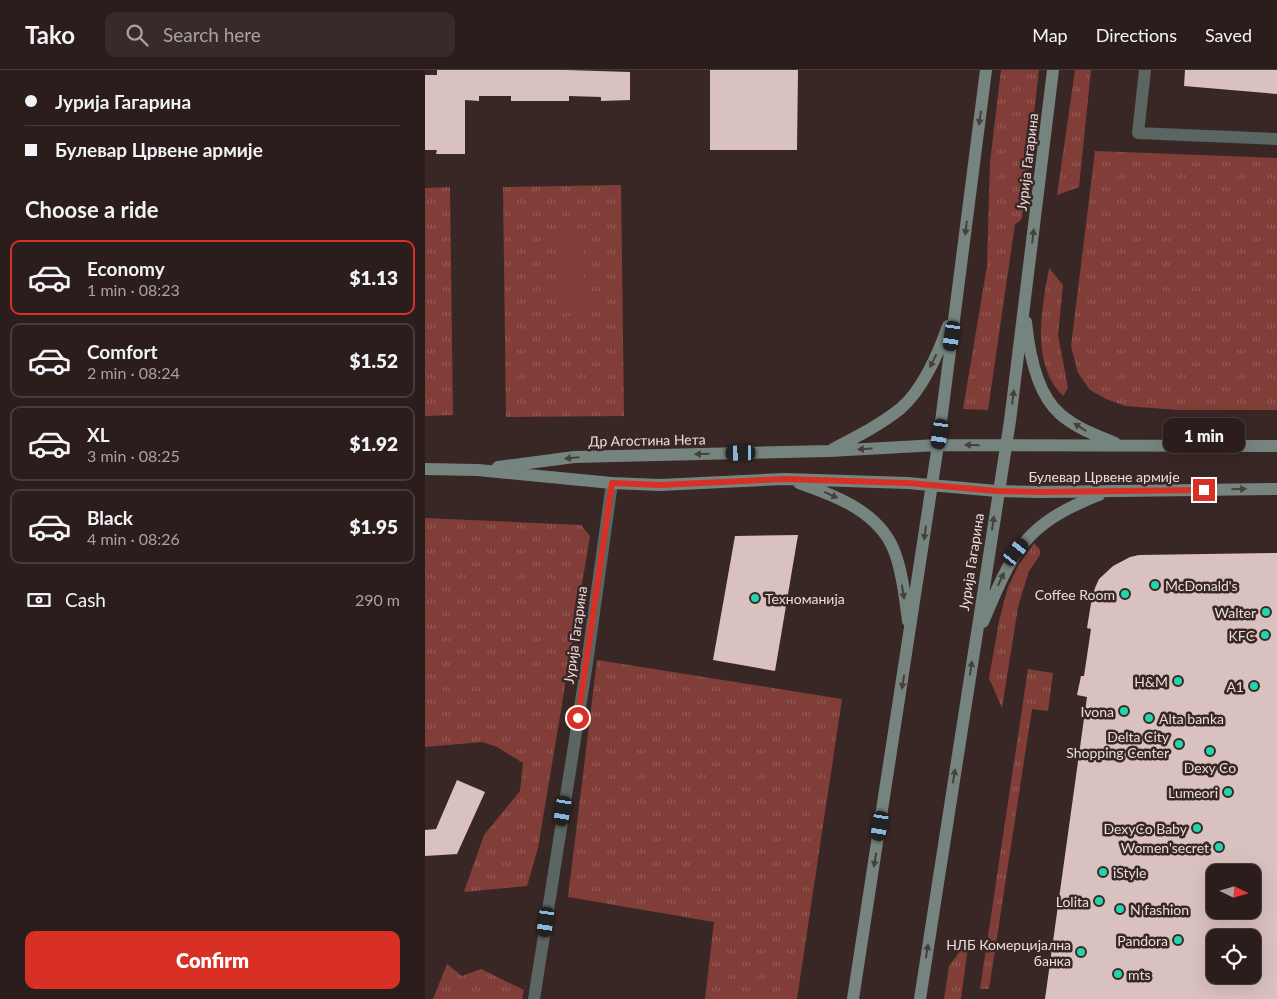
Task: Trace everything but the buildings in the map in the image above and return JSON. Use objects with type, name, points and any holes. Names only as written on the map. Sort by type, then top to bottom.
[{"type":"main road","points":[[853,999],[938,445],[986,70]]},
{"type":"main road","name":"Јурија Гагарина","points":[[920,999],[997,491],[1006,445],[1053,70]]},
{"type":"main road","points":[[829,451],[902,408],[915,392],[943,341],[957,300]]},
{"type":"main road","points":[[1025,304],[1027,328],[1034,362],[1041,385],[1049,402],[1061,415],[1080,428],[1124,446]]},
{"type":"main road","points":[[938,445],[1277,446]]},
{"type":"main road","name":"Др Агостина Нета","points":[[478,470],[574,457],[829,451],[938,445]]},
{"type":"main road","name":"Др Агостина Нета","points":[[425,469],[478,470],[612,483],[660,485],[785,479],[932,485]]},
{"type":"main road","points":[[785,479],[819,490],[844,501],[869,516],[882,530],[895,552],[910,634]]},
{"type":"main road","name":"Булевар Црвене армије","points":[[932,485],[997,491],[1105,492],[1277,489]]},
{"type":"main road","points":[[975,640],[1003,575],[1026,539],[1046,521],[1087,499],[1105,492]]},
{"type":"street","points":[[1145,70],[1138,133],[1277,139]]},
{"type":"street","name":"Јурија Гагарина","points":[[535,999],[587,663],[612,483]]},
{"type":"green space","points":[[1001,70],[1039,70],[1022,218],[1015,224],[988,410],[963,409],[987,266],[990,162]]},
{"type":"green space","points":[[1075,70],[1091,70],[1079,187],[1057,195]]},
{"type":"green space","points":[[1095,151],[1277,158],[1277,410],[1179,410],[1125,406],[1106,399],[1090,390],[1078,373],[1071,346]]},
{"type":"green space","points":[[621,185],[624,416],[506,417],[503,187]]},
{"type":"green space","points":[[450,187],[453,415],[425,416],[425,188]]},
{"type":"green space","points":[[583,229],[585,312],[562,313],[560,230]]},
{"type":"green space","points":[[1049,268],[1063,285],[1058,335],[1068,388],[1063,396],[1053,383],[1046,368],[1042,352],[1042,318]]},
{"type":"green space","points":[[425,518],[581,525],[590,536],[538,848],[527,886],[464,892],[484,835],[520,791],[523,763],[497,747],[482,742],[425,747]]},
{"type":"green space","points":[[1034,543],[1040,550],[1040,555],[1029,571],[1018,607],[1002,708],[989,678],[999,621],[1008,587],[1018,566]]},
{"type":"green space","points":[[597,660],[842,699],[797,999],[705,999],[714,922],[568,897]]},
{"type":"green space","points":[[1028,669],[1053,673],[1048,711],[1032,709],[989,989],[980,989]]},
{"type":"green space","points":[[969,939],[961,999],[944,999],[949,966]]},
{"type":"green space","points":[[447,964],[462,976],[481,969],[524,990],[522,999],[433,999]]},
{"type":"place","name":"McDonald's","points":[[1155,585]]},
{"type":"place","name":"Coffee Room","points":[[1125,594]]},
{"type":"place","name":"Техноманија","points":[[755,598]]},
{"type":"place","name":"Walter","points":[[1266,612]]},
{"type":"place","name":"KFC","points":[[1265,635]]},
{"type":"place","name":"H&M","points":[[1178,681]]},
{"type":"place","name":"A1","points":[[1254,686]]},
{"type":"place","name":"Ivona","points":[[1124,711]]},
{"type":"place","name":"Alta banka","points":[[1149,718]]},
{"type":"place","name":"Delta City Shopping Center","points":[[1179,744]]},
{"type":"place","name":"Dexy Co","points":[[1210,751]]},
{"type":"place","name":"Lumeori","points":[[1228,792]]},
{"type":"place","name":"DexyCo Baby","points":[[1197,828]]},
{"type":"place","name":"Women'secret","points":[[1219,847]]},
{"type":"place","name":"iStyle","points":[[1103,872]]},
{"type":"place","name":"Lolita","points":[[1099,901]]},
{"type":"place","name":"N fashion","points":[[1120,909]]},
{"type":"place","name":"Pandora","points":[[1178,940]]},
{"type":"place","name":"НЛБ Комерцијална банка","points":[[1081,952]]},
{"type":"place","name":"mts","points":[[1118,974]]},
{"type":"route","points":[[578,718],[612,483],[660,485],[785,479],[908,483],[997,491],[1105,492],[1204,490]]}]
